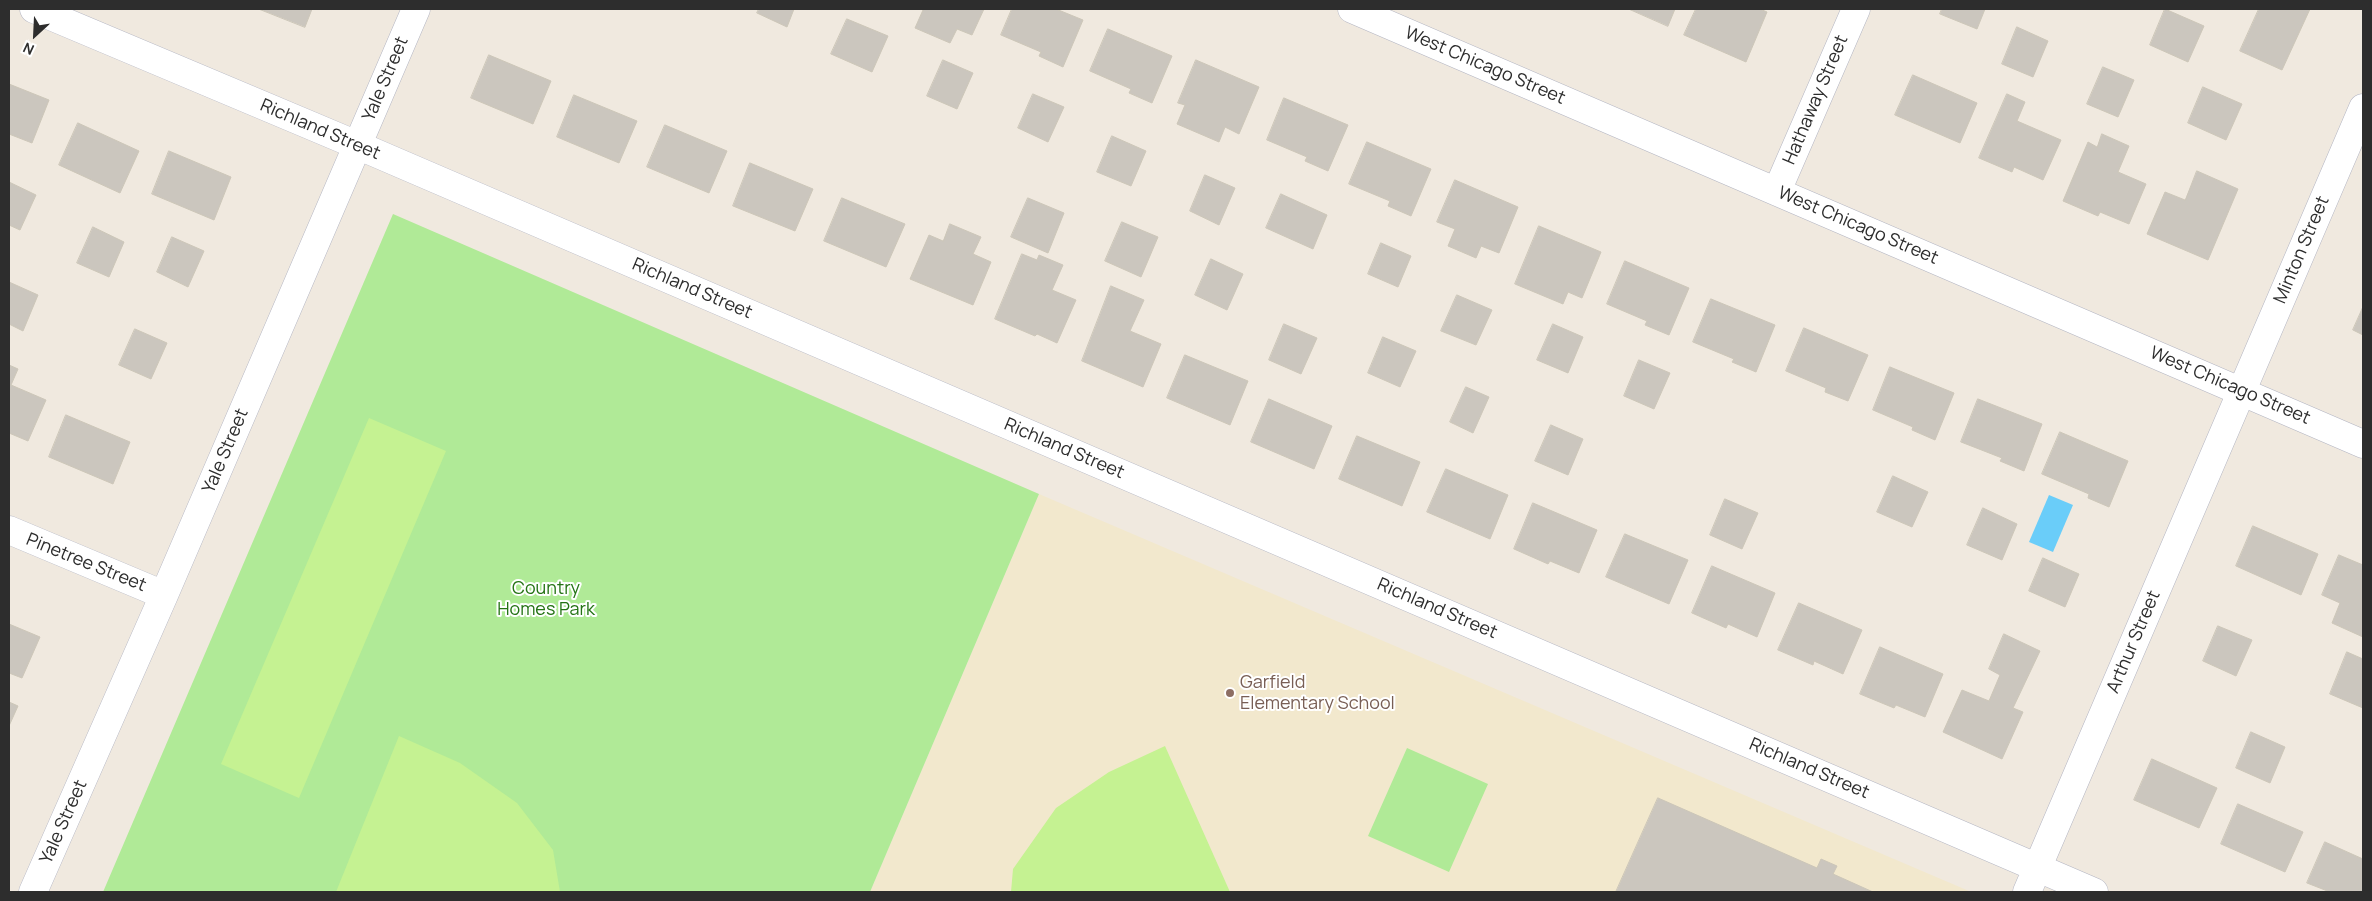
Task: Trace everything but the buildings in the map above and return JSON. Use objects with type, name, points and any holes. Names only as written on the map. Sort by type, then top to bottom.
[{"type":"street","name":"Richland Street","points":[[34,9],[357,145],[2094,892]]},
{"type":"street","name":"Yale Street","points":[[33,892],[164,594],[416,9]]},
{"type":"street","name":"West Chicago Street","points":[[1352,9],[2363,444]]},
{"type":"street","name":"Hathaway Street","points":[[1777,192],[1856,9]]},
{"type":"street","name":"Minton Street","points":[[2242,392],[2363,108]]},
{"type":"street","name":"Arthur Street","points":[[2026,892],[2242,392]]},
{"type":"street","name":"Pinetree Street","points":[[9,530],[164,594]]},
{"type":"shaded area","name":"Garfield Elementary School","points":[[1039,494],[1969,891],[870,892]]},
{"type":"green space","name":"Country Homes Park","points":[[393,214],[1039,494],[870,892],[103,892]]},
{"type":"green space","points":[[369,418],[446,451],[299,798],[221,764]]},
{"type":"green space","points":[[399,736],[460,763],[517,803],[553,850],[560,892],[336,892]]},
{"type":"green space","points":[[1165,746],[1230,892],[1011,892],[1013,869],[1056,808],[1109,772]]},
{"type":"green space","points":[[1407,748],[1488,784],[1449,872],[1368,836]]},
{"type":"water","points":[[2049,495],[2073,505],[2053,552],[2029,542]]},
{"type":"place","name":"Garfield Elementary School","points":[[1230,693]]}]
